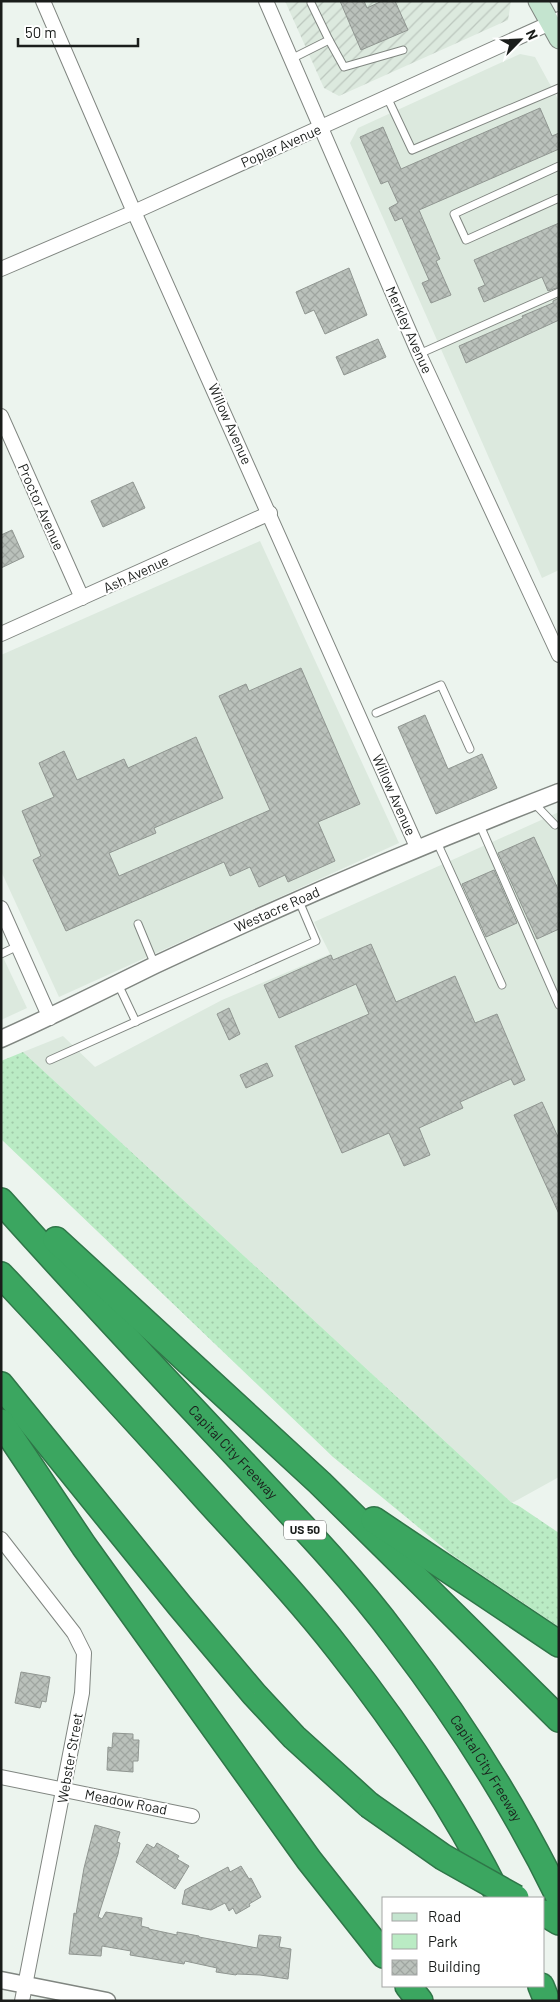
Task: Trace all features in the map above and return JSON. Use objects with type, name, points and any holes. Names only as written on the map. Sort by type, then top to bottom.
[{"type":"highway","points":[[1,1188],[320,1483],[559,1719]]},
{"type":"highway","name":"Capital City Freeway","points":[[1,1201],[333,1560],[396,1636],[452,1712],[493,1775],[559,1897]]},
{"type":"highway","points":[[1,1275],[262,1559],[338,1649],[391,1718],[434,1783],[462,1829],[498,1897]]},
{"type":"highway","points":[[1,1385],[180,1606],[254,1694],[294,1736],[369,1805],[443,1857],[514,1897]]},
{"type":"highway","points":[[1,1422],[84,1546],[292,1836],[382,1952]]},
{"type":"highway","points":[[320,1483],[559,1644]]},
{"type":"highway","points":[[545,1914],[559,1922]]},
{"type":"highway","points":[[409,1987],[420,2001]]},
{"type":"highway","points":[[541,1987],[547,2001]]},
{"type":"main road","points":[[538,1],[556,27]]},
{"type":"street","name":"Willow Avenue","points":[[43,1],[134,212],[270,512],[418,847]]},
{"type":"street","name":"Merkley Avenue","points":[[266,1],[419,354],[559,655]]},
{"type":"street","name":"Poplar Avenue","points":[[1,269],[134,212],[387,98],[556,27]]},
{"type":"street","name":"Proctor Avenue","points":[[1,416],[82,598]]},
{"type":"street","name":"Ash Avenue","points":[[1,634],[270,512]]},
{"type":"street","name":"Westacre Road","points":[[1,1039],[50,1018],[155,965],[418,847],[559,792]]},
{"type":"street","points":[[1,908],[50,1018]]},
{"type":"street","name":"Webster Street","points":[[1,1539],[74,1633],[84,1653],[82,1693],[24,1993]]},
{"type":"street","name":"Meadow Road","points":[[1,1777],[192,1816]]},
{"type":"street","points":[[1,1980],[24,1993],[108,2001]]},
{"type":"lane","points":[[311,3],[344,67],[403,50]]},
{"type":"lane","points":[[291,59],[329,40]]},
{"type":"lane","points":[[387,98],[412,150],[559,88]]},
{"type":"lane","points":[[559,166],[454,214],[466,240],[559,198]]},
{"type":"lane","points":[[419,354],[559,292]]},
{"type":"lane","points":[[376,713],[441,685],[470,749]]},
{"type":"lane","points":[[533,802],[555,825]]},
{"type":"lane","points":[[479,823],[559,1005]]},
{"type":"lane","points":[[436,840],[502,985]]},
{"type":"lane","points":[[50,1060],[316,941],[298,901]]},
{"type":"lane","points":[[138,924],[155,965]]},
{"type":"lane","points":[[1,954],[18,946]]},
{"type":"lane","points":[[118,984],[136,1022]]},
{"type":"shaded area","points":[[285,1],[511,1],[508,20],[339,96],[324,88]]},
{"type":"shaded area","points":[[520,54],[535,57],[559,101],[559,570],[542,578],[350,143],[358,128]]},
{"type":"shaded area","points":[[260,541],[399,843],[59,997],[1,871],[1,655]]},
{"type":"shaded area","points":[[559,812],[559,1477],[512,1503],[23,1052],[63,1036],[95,1067],[222,1000],[330,954],[314,922]]},
{"type":"shaded area","points":[[1,953],[27,1008],[1,1020]]},
{"type":"green space","points":[[23,1052],[512,1503],[559,1533],[559,1627],[451,1554],[333,1457],[1,1139],[1,1061]]},
{"type":"building","points":[[340,1],[364,1],[367,8],[382,1],[395,1],[408,30],[361,50]]},
{"type":"building","points":[[540,108],[552,136],[559,133],[559,149],[419,210],[440,259],[436,261],[451,295],[431,303],[422,283],[429,280],[402,218],[395,221],[389,208],[398,203],[388,181],[381,184],[360,137],[383,127],[401,169]]},
{"type":"building","points":[[559,223],[559,287],[548,291],[542,277],[484,302],[478,288],[485,285],[474,260]]},
{"type":"building","points":[[349,268],[367,315],[325,334],[314,310],[305,314],[296,292]]},
{"type":"building","points":[[559,298],[559,320],[466,363],[459,346],[523,318],[522,316],[553,303],[553,301]]},
{"type":"building","points":[[378,339],[386,357],[344,375],[336,357]]},
{"type":"building","points":[[133,482],[145,508],[103,527],[91,501]]},
{"type":"building","points":[[12,530],[24,557],[1,568],[1,535]]},
{"type":"building","points":[[301,668],[360,804],[318,822],[335,861],[288,882],[285,875],[259,887],[250,867],[230,876],[224,862],[66,931],[33,860],[41,856],[22,811],[54,797],[39,763],[64,751],[77,780],[124,759],[128,768],[196,737],[223,798],[154,828],[156,833],[109,853],[119,876],[270,810],[219,696],[246,684],[249,691]]},
{"type":"building","points":[[425,715],[448,769],[482,754],[497,788],[436,814],[398,727]]},
{"type":"building","points":[[534,837],[559,891],[559,929],[537,939],[498,853]]},
{"type":"building","points":[[494,870],[517,923],[486,937],[462,884]]},
{"type":"building","points":[[371,944],[396,1002],[455,976],[475,1023],[497,1014],[525,1080],[514,1085],[511,1079],[460,1102],[463,1108],[419,1128],[430,1155],[404,1166],[389,1133],[342,1153],[295,1046],[369,1014],[356,984],[279,1018],[264,985],[331,955],[333,960]]},
{"type":"building","points":[[229,1008],[240,1034],[229,1040],[217,1014]]},
{"type":"building","points":[[267,1063],[273,1076],[246,1088],[240,1075]]},
{"type":"building","points":[[542,1102],[559,1139],[559,1214],[514,1115]]},
{"type":"building","points":[[21,1672],[50,1677],[46,1702],[42,1701],[40,1708],[15,1703]]},
{"type":"building","points":[[113,1733],[133,1734],[133,1740],[139,1740],[138,1761],[133,1761],[133,1772],[107,1770],[108,1747],[112,1748]]},
{"type":"building","points":[[95,1825],[120,1832],[117,1842],[120,1843],[118,1854],[98,1917],[102,1919],[106,1912],[142,1918],[141,1926],[149,1929],[177,1935],[177,1932],[257,1948],[259,1935],[281,1937],[279,1947],[291,1949],[288,1979],[216,1972],[217,1968],[185,1961],[184,1964],[130,1955],[131,1951],[102,1946],[101,1956],[69,1954],[74,1913],[76,1914],[84,1868]]},
{"type":"building","points":[[157,1843],[179,1856],[177,1859],[189,1866],[175,1889],[136,1862],[147,1844],[154,1848]]},
{"type":"building","points":[[241,1866],[249,1879],[251,1878],[261,1897],[249,1904],[250,1906],[236,1914],[233,1908],[229,1911],[225,1903],[211,1910],[182,1904],[185,1890],[228,1867],[230,1872]]}]
